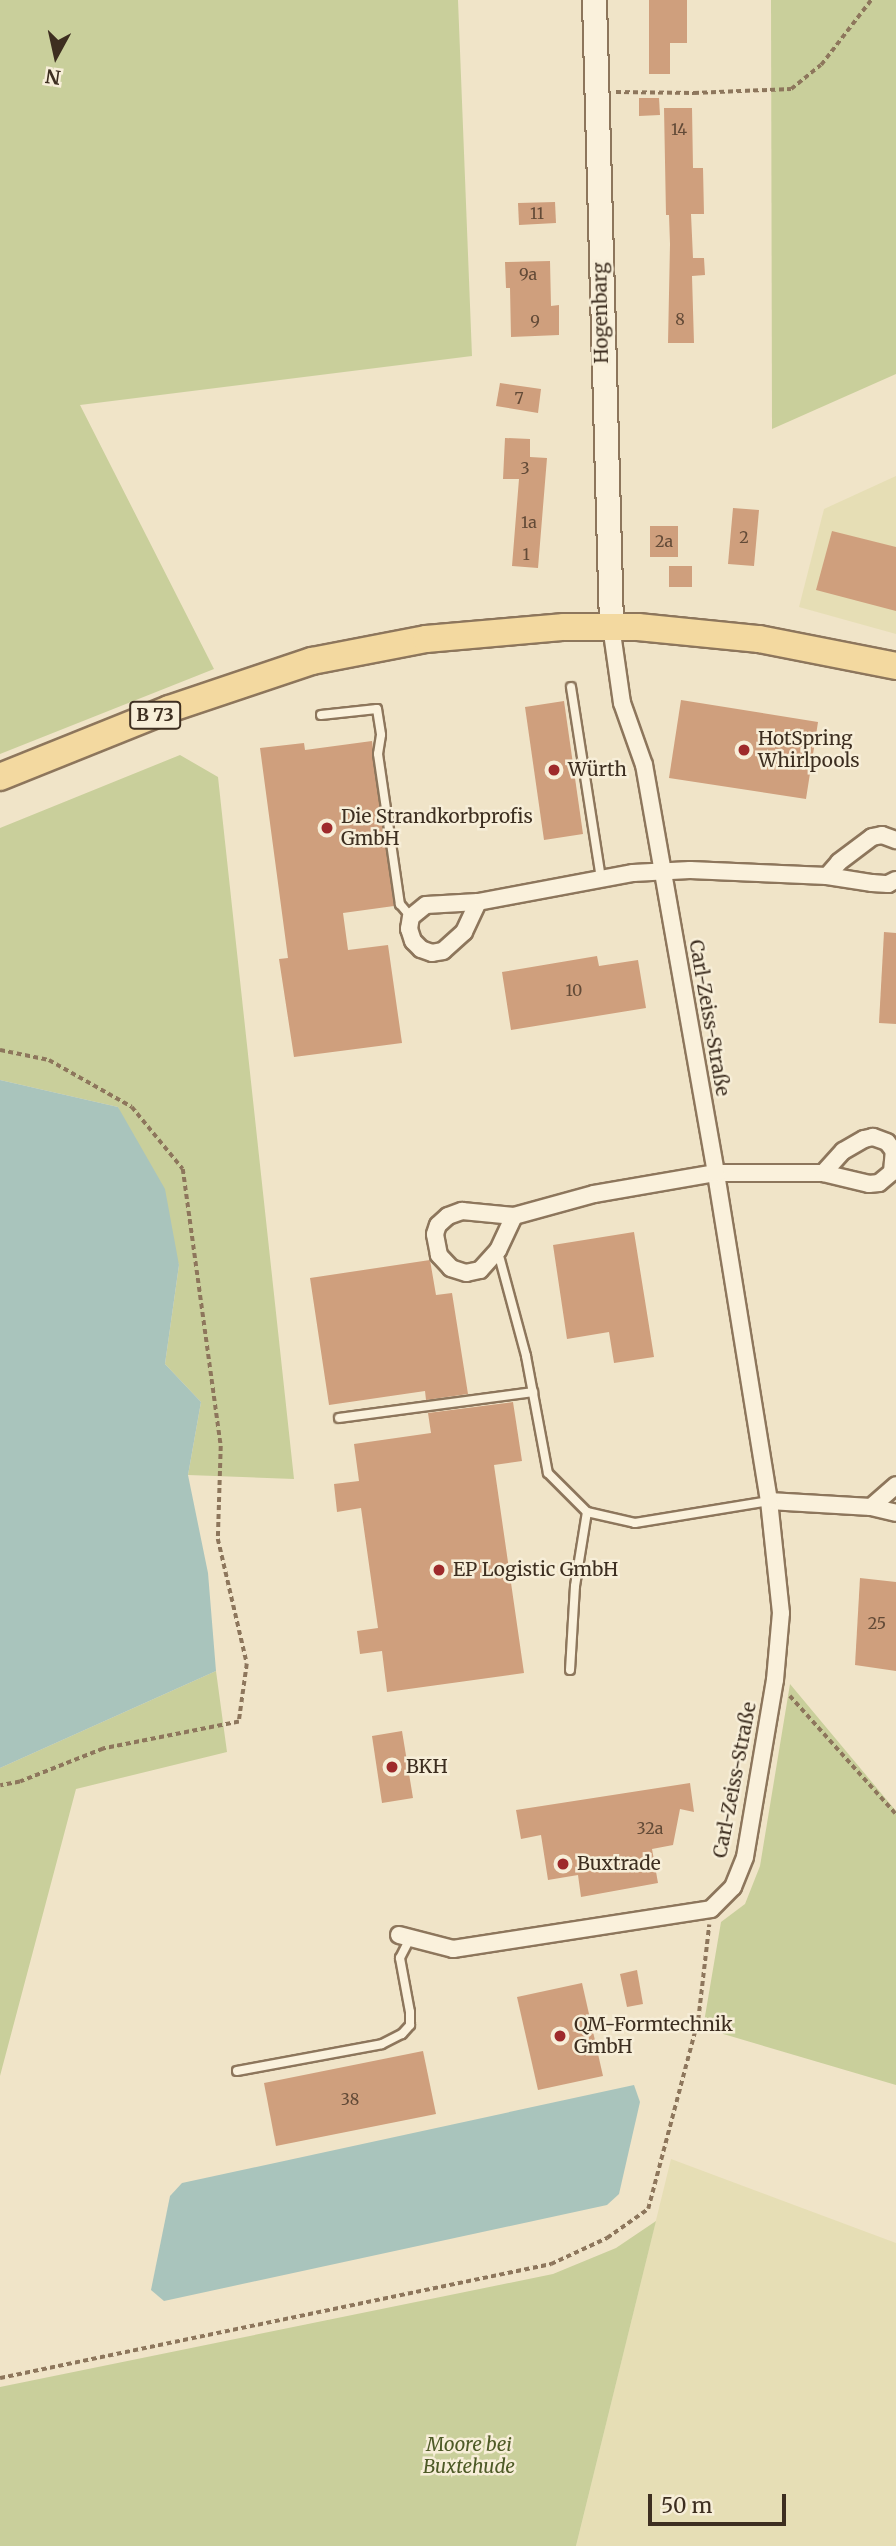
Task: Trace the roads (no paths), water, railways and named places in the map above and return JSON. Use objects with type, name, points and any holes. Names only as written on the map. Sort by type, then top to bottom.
[{"type":"main road","name":"B 73","points":[[0,777],[169,709],[312,661],[426,639],[503,631],[611,626],[759,639],[896,666]]},
{"type":"street","name":"Hogenbarg","points":[[594,0],[611,626]]},
{"type":"street","name":"Carl-Zeiss-Straße","points":[[404,1936],[453,1949],[711,1909],[733,1887],[746,1857],[775,1680],[781,1613],[769,1502],[716,1173],[644,765],[620,696],[611,626]]},
{"type":"street","points":[[827,876],[839,862],[872,837],[883,835],[896,840]]},
{"type":"street","points":[[478,902],[464,932],[443,951],[432,953],[421,949],[413,941],[409,929],[411,917],[426,905],[478,902],[601,879],[661,871],[827,876],[888,884],[896,880]]},
{"type":"street","points":[[514,1216],[498,1250],[480,1270],[466,1273],[444,1263],[436,1246],[438,1225],[448,1216],[462,1211],[514,1216],[594,1194],[716,1173],[823,1173]]},
{"type":"street","points":[[871,1507],[896,1485]]},
{"type":"street","points":[[769,1502],[871,1507],[896,1513]]},
{"type":"lane","points":[[570,687],[601,879]]},
{"type":"lane","points":[[321,715],[376,709],[381,735],[378,754],[400,904],[411,917]]},
{"type":"lane","points":[[498,1250],[533,1392],[548,1473],[587,1512],[635,1523],[769,1502]]},
{"type":"lane","points":[[339,1418],[533,1392]]},
{"type":"lane","points":[[570,1670],[575,1586],[587,1512]]},
{"type":"lane","points":[[237,2071],[382,2044],[402,2034],[410,2025],[400,1958],[404,1936]]},
{"type":"water","points":[[0,1080],[118,1107],[165,1189],[179,1265],[165,1364],[201,1402],[188,1475],[208,1573],[216,1671],[0,1768]]},
{"type":"water","points":[[634,2085],[640,2102],[619,2194],[607,2205],[164,2301],[151,2290],[170,2196],[182,2183]]},
{"type":"place","name":"HotSpring Whirlpools","points":[[744,750]]},
{"type":"place","name":"Würth","points":[[554,770]]},
{"type":"place","name":"Die Strandkorbprofis GmbH","points":[[327,828]]},
{"type":"place","name":"EP Logistic GmbH","points":[[439,1570]]},
{"type":"place","name":"BKH","points":[[392,1767]]},
{"type":"place","name":"Buxtrade","points":[[563,1864]]},
{"type":"place","name":"QM-Formtechnik GmbH","points":[[560,2036]]},
{"type":"park label","name":"Moore bei Buxtehude","points":[[469,2456]]}]
